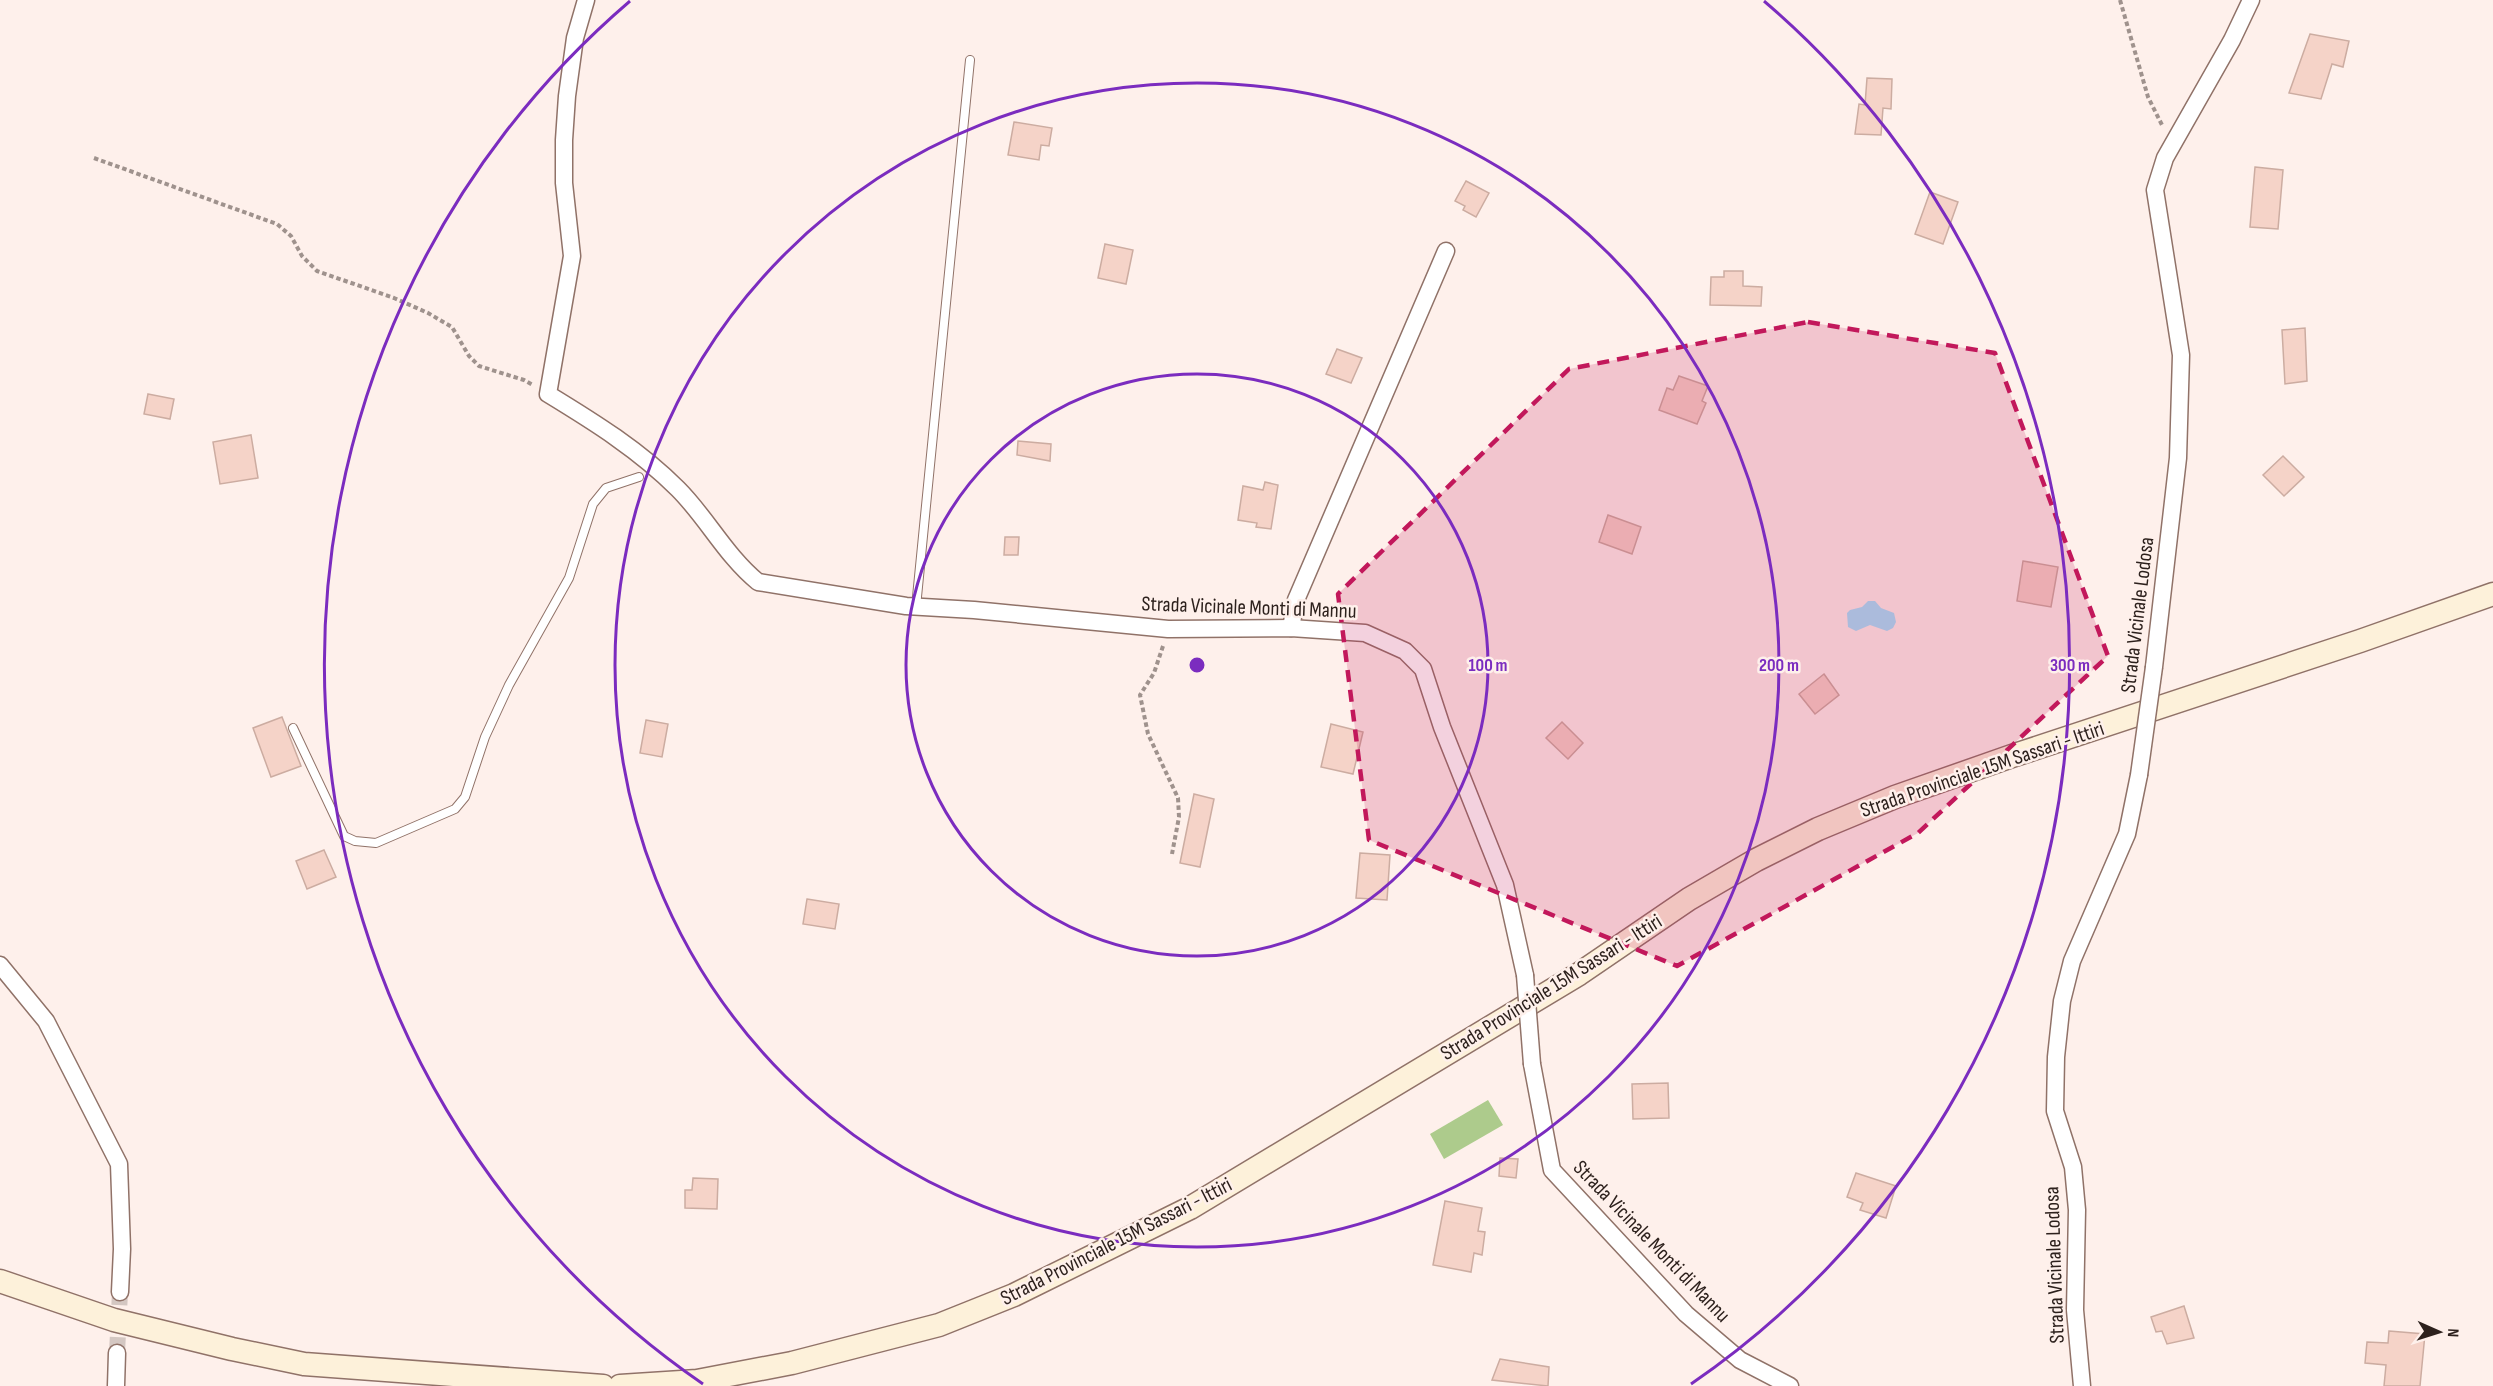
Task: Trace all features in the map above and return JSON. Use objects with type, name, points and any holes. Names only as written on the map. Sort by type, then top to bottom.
[{"type":"main road","name":"Strada Provinciale 15M Sassari - Ittiri","points":[[620,1386],[697,1381],[792,1363],[939,1325],[1014,1295],[1190,1208],[1579,974],[1689,899],[1756,860],[1818,829],[1896,797],[2012,756],[2360,641],[2493,594]]},
{"type":"main road","points":[[0,1281],[114,1320],[304,1364],[603,1386]]},
{"type":"street","points":[[548,394],[572,256],[564,183],[565,129],[575,38],[586,0]]},
{"type":"street","name":"Strada Vicinale Lodosa","points":[[2082,1386],[2074,1310],[2077,1210],[2073,1167],[2055,1112],[2056,1057],[2062,1001],[2072,961],[2084,928],[2127,834],[2139,774],[2154,667],[2178,458],[2181,355],[2156,190],[2165,158],[2172,144],[2232,40],[2251,0]]},
{"type":"street","points":[[1291,628],[1296,600],[1446,251]]},
{"type":"street","name":"Strada Vicinale Monti di Mannu","points":[[548,394],[626,444],[654,467],[679,490],[740,567],[758,582],[832,596],[916,607],[974,610],[1168,629],[1291,628],[1365,633],[1405,651],[1423,669],[1442,727],[1505,885],[1525,975],[1532,1064],[1552,1170],[1686,1314],[1740,1360],[1790,1386]]},
{"type":"street","points":[[0,965],[46,1021],[119,1164],[122,1249],[120,1292]]},
{"type":"street","points":[[116,1386],[117,1353]]},
{"type":"lane","points":[[916,607],[970,60]]},
{"type":"lane","points":[[293,728],[344,836],[355,841],[376,843],[455,809],[465,797],[485,737],[509,685],[569,578],[593,504],[606,488],[639,477]]},
{"type":"path","points":[[2120,0],[2148,97],[2172,144]]},
{"type":"path","points":[[94,158],[277,224],[291,236],[302,256],[317,271],[394,298],[428,313],[452,327],[469,356],[479,366],[524,380],[548,394]]},
{"type":"path","points":[[1168,629],[1160,659],[1140,695],[1148,734],[1178,798],[1179,817],[1172,854]]},
{"type":"highlighted area","points":[[1808,322],[1995,353],[2108,656],[1918,833],[1677,966],[1369,840],[1338,594],[1569,369]]},
{"type":"green space","points":[[1488,1100],[1503,1125],[1444,1159],[1430,1134]]},
{"type":"water","points":[[1868,601],[1875,601],[1881,608],[1894,613],[1896,622],[1893,628],[1887,631],[1870,625],[1856,631],[1848,627],[1847,613],[1862,607]]},
{"type":"building","points":[[2310,34],[2349,41],[2343,67],[2332,64],[2321,99],[2289,93]]},
{"type":"building","points":[[1867,78],[1892,79],[1891,109],[1883,108],[1881,135],[1855,134],[1859,104],[1865,105]]},
{"type":"building","points":[[1014,122],[1052,128],[1049,146],[1041,145],[1039,160],[1008,155]]},
{"type":"building","points":[[2255,167],[2283,170],[2278,229],[2250,227]]},
{"type":"building","points":[[1466,181],[1489,193],[1476,217],[1463,210],[1465,206],[1455,201]]},
{"type":"building","points":[[1930,192],[1958,202],[1943,244],[1915,234]]},
{"type":"building","points":[[1105,244],[1133,250],[1126,284],[1098,278]]},
{"type":"building","points":[[1724,271],[1743,271],[1743,286],[1762,287],[1761,306],[1710,305],[1711,277],[1724,277]]},
{"type":"building","points":[[2305,328],[2307,381],[2285,384],[2282,330]]},
{"type":"building","points":[[1337,349],[1362,358],[1351,383],[1326,374]]},
{"type":"building","points":[[1679,376],[1708,386],[1702,401],[1706,403],[1697,424],[1659,410],[1667,388],[1673,390]]},
{"type":"building","points":[[148,394],[174,399],[170,419],[144,414]]},
{"type":"building","points":[[251,435],[258,478],[220,484],[213,442]]},
{"type":"building","points":[[1018,441],[1051,444],[1050,461],[1017,455]]},
{"type":"building","points":[[2283,456],[2304,477],[2284,496],[2263,475]]},
{"type":"building","points":[[1265,482],[1278,485],[1271,529],[1256,527],[1257,523],[1238,520],[1243,486],[1263,490]]},
{"type":"building","points":[[1608,515],[1641,527],[1632,554],[1599,542]]},
{"type":"building","points":[[1005,537],[1019,537],[1018,555],[1004,555]]},
{"type":"building","points":[[2023,561],[2058,567],[2051,607],[2017,601]]},
{"type":"building","points":[[1824,674],[1839,695],[1815,714],[1799,694]]},
{"type":"building","points":[[282,717],[301,766],[271,777],[253,728]]},
{"type":"building","points":[[646,720],[668,724],[662,757],[640,753]]},
{"type":"building","points":[[1562,722],[1583,743],[1568,759],[1546,738]]},
{"type":"building","points":[[1331,724],[1363,732],[1353,774],[1321,767]]},
{"type":"building","points":[[1194,794],[1214,799],[1200,867],[1180,863]]},
{"type":"building","points":[[324,850],[336,877],[307,889],[296,861]]},
{"type":"building","points":[[1360,853],[1390,855],[1387,900],[1356,898]]},
{"type":"building","points":[[807,899],[839,904],[835,929],[803,924]]},
{"type":"building","points":[[1668,1083],[1669,1118],[1633,1119],[1632,1084]]},
{"type":"building","points":[[1500,1158],[1518,1159],[1516,1178],[1499,1176]]},
{"type":"building","points":[[1856,1173],[1896,1186],[1886,1218],[1860,1210],[1863,1203],[1847,1197]]},
{"type":"building","points":[[693,1178],[718,1179],[717,1209],[685,1208],[685,1190],[692,1190]]},
{"type":"building","points":[[1445,1201],[1482,1208],[1478,1231],[1485,1232],[1482,1255],[1474,1253],[1471,1272],[1433,1265]]},
{"type":"building","points":[[2184,1306],[2194,1338],[2167,1344],[2162,1331],[2156,1332],[2151,1317]]},
{"type":"building","points":[[2389,1331],[2425,1334],[2420,1386],[2384,1386],[2386,1365],[2365,1363],[2367,1342],[2388,1343]]},
{"type":"building","points":[[1500,1359],[1549,1367],[1548,1386],[1492,1380]]},
{"type":"tunnel","points":[[117,1353],[120,1292]]}]
